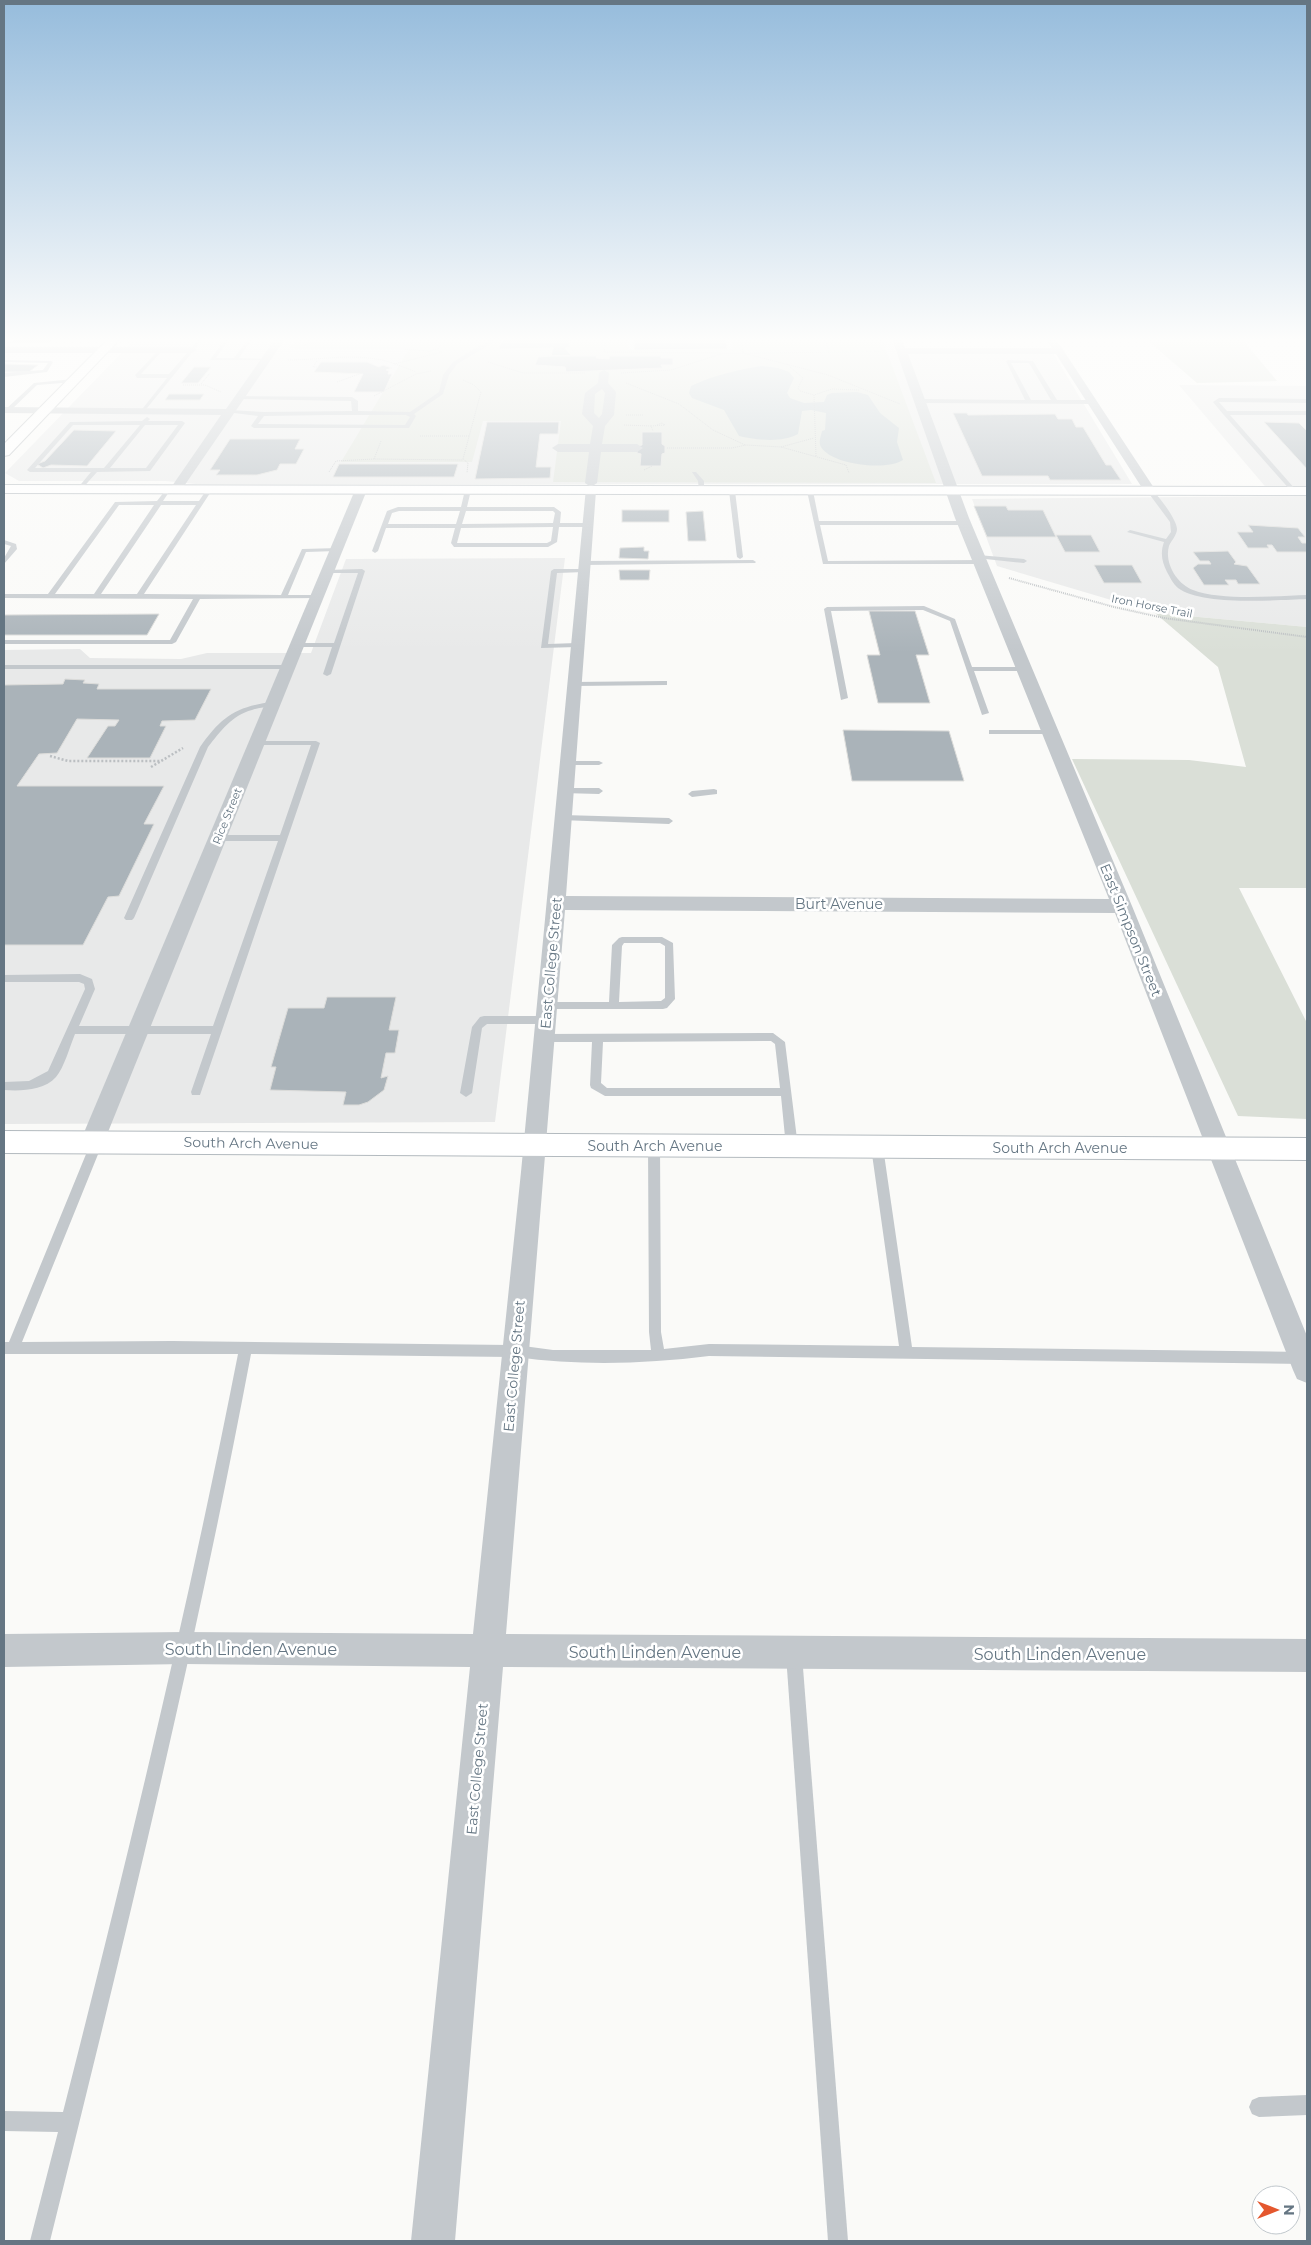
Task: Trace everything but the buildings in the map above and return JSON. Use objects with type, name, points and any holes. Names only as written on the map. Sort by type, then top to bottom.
[{"type":"main road","points":[[4,489],[361,490],[467,483],[702,491],[1301,491]]},
{"type":"main road","name":"South Arch Avenue","points":[[4,1142],[1307,1149]]},
{"type":"street","points":[[172,489],[205,444]]},
{"type":"street","name":"East College Street","points":[[434,2241],[535,1146],[590,487],[597,444]]},
{"type":"street","name":"East Simpson Street","points":[[936,444],[964,523],[1122,906],[1305,1364]]},
{"type":"street","points":[[1120,444],[1150,491]]},
{"type":"street","points":[[558,448],[637,448]]},
{"type":"street","name":"Rice Street","points":[[95,1142],[138,1030],[361,490]]},
{"type":"street","name":"Burt Avenue","points":[[556,903],[1122,906]]},
{"type":"street","name":"South Linden Avenue","points":[[4,1650],[185,1648],[1307,1656]]},
{"type":"lane","points":[[53,444],[30,470],[148,470],[167,444]]},
{"type":"lane","points":[[106,470],[125,444]]},
{"type":"lane","points":[[1255,444],[1301,491]]},
{"type":"lane","points":[[80,489],[95,470]]},
{"type":"lane","points":[[694,473],[701,481],[702,491]]},
{"type":"lane","points":[[375,551],[389,512],[393,510],[463,510],[554,509],[558,512],[554,542],[544,546],[455,545],[454,543],[463,510],[467,483]]},
{"type":"lane","points":[[96,597],[159,503],[172,489]]},
{"type":"lane","points":[[139,597],[209,490]]},
{"type":"lane","points":[[732,491],[740,557]]},
{"type":"lane","points":[[810,491],[825,563],[979,559],[1024,561]]},
{"type":"lane","points":[[1150,491],[1173,522],[1174,532],[1167,541],[1164,550],[1164,562],[1181,587],[1192,592],[1225,597],[1307,597]]},
{"type":"lane","points":[[49,597],[118,503],[200,503]]},
{"type":"lane","points":[[817,523],[964,523]]},
{"type":"lane","points":[[384,526],[587,525]]},
{"type":"lane","points":[[1130,532],[1167,541]]},
{"type":"lane","points":[[4,542],[14,545],[14,549],[4,562]]},
{"type":"lane","points":[[284,597],[304,550],[337,549]]},
{"type":"lane","points":[[583,567],[753,562]]},
{"type":"lane","points":[[327,674],[362,571],[328,571]]},
{"type":"lane","points":[[4,596],[317,597]]},
{"type":"lane","points":[[4,642],[172,642],[197,597]]},
{"type":"lane","points":[[844,698],[827,609],[924,608],[952,620],[985,713]]},
{"type":"lane","points":[[298,644],[337,645]]},
{"type":"lane","points":[[4,667],[288,667]]},
{"type":"lane","points":[[969,669],[1023,668]]},
{"type":"lane","points":[[574,684],[664,683]]},
{"type":"lane","points":[[129,918],[204,748],[221,725],[235,712],[253,706],[273,704]]},
{"type":"lane","points":[[992,732],[1050,732]]},
{"type":"lane","points":[[196,1092],[316,743],[257,743]]},
{"type":"lane","points":[[567,763],[599,763]]},
{"type":"lane","points":[[564,805],[599,791]]},
{"type":"lane","points":[[692,794],[714,792]]},
{"type":"lane","points":[[564,805],[669,821]]},
{"type":"lane","points":[[218,838],[283,838]]},
{"type":"lane","points":[[466,1093],[477,1027],[484,1020],[546,1021],[614,1005],[663,1005],[670,999],[670,945],[662,940],[622,940],[617,944],[614,1005]]},
{"type":"lane","points":[[4,978],[80,978],[88,982],[90,989],[52,1074],[43,1082],[30,1086],[4,1086]]},
{"type":"lane","points":[[546,1021],[598,1038],[773,1037],[780,1042],[792,1147]]},
{"type":"lane","points":[[72,1030],[217,1030]]},
{"type":"lane","points":[[598,1038],[595,1084],[605,1092],[786,1092]]},
{"type":"lane","points":[[95,1142],[87,1171],[8,1348],[516,1351],[553,1356],[658,1356],[708,1350],[906,1351],[1305,1364]]},
{"type":"lane","points":[[654,1146],[655,1332],[658,1356]]},
{"type":"lane","points":[[877,1147],[906,1351]]},
{"type":"lane","points":[[40,2241],[185,1648],[226,1460],[246,1348]]},
{"type":"lane","points":[[794,1653],[838,2241]]},
{"type":"lane","points":[[1259,2107],[1307,2105]]},
{"type":"lane","points":[[4,2121],[70,2122]]},
{"type":"path","points":[[374,459],[381,444]]},
{"type":"path","points":[[464,460],[468,444]]},
{"type":"path","points":[[780,447],[792,444]]},
{"type":"path","points":[[815,444],[816,456]]},
{"type":"path","points":[[667,448],[732,448],[746,445],[780,447],[846,466],[850,476]]},
{"type":"path","points":[[327,476],[336,461],[374,459],[464,460],[468,463],[467,483]]},
{"type":"path","name":"Iron Horse Trail","points":[[1007,578],[1114,607],[1164,618],[1307,637]]},
{"type":"path","points":[[50,756],[68,761],[162,761]]},
{"type":"shaded area","points":[[33,444],[1108,444],[1132,484],[195,484],[166,481],[19,481],[5,473]]},
{"type":"shaded area","points":[[352,444],[477,444],[472,462],[341,462]]},
{"type":"shaded area","points":[[558,444],[921,444],[936,483],[553,482]]},
{"type":"shaded area","points":[[898,444],[903,460],[885,465],[847,462],[827,453],[820,445]]},
{"type":"shaded area","points":[[1229,444],[1307,444],[1307,491],[1269,491]]},
{"type":"shaded area","points":[[1307,496],[1307,627],[1155,613],[997,566],[972,499]]},
{"type":"shaded area","points":[[565,558],[495,1122],[4,1124],[4,650],[80,649],[90,658],[181,659],[207,653],[311,653],[346,559]]},
{"type":"shaded area","points":[[1155,613],[1307,627],[1307,888],[1239,888],[1307,1023],[1307,1119],[1238,1116],[1072,759],[1189,760],[1246,767],[1218,667]]}]
